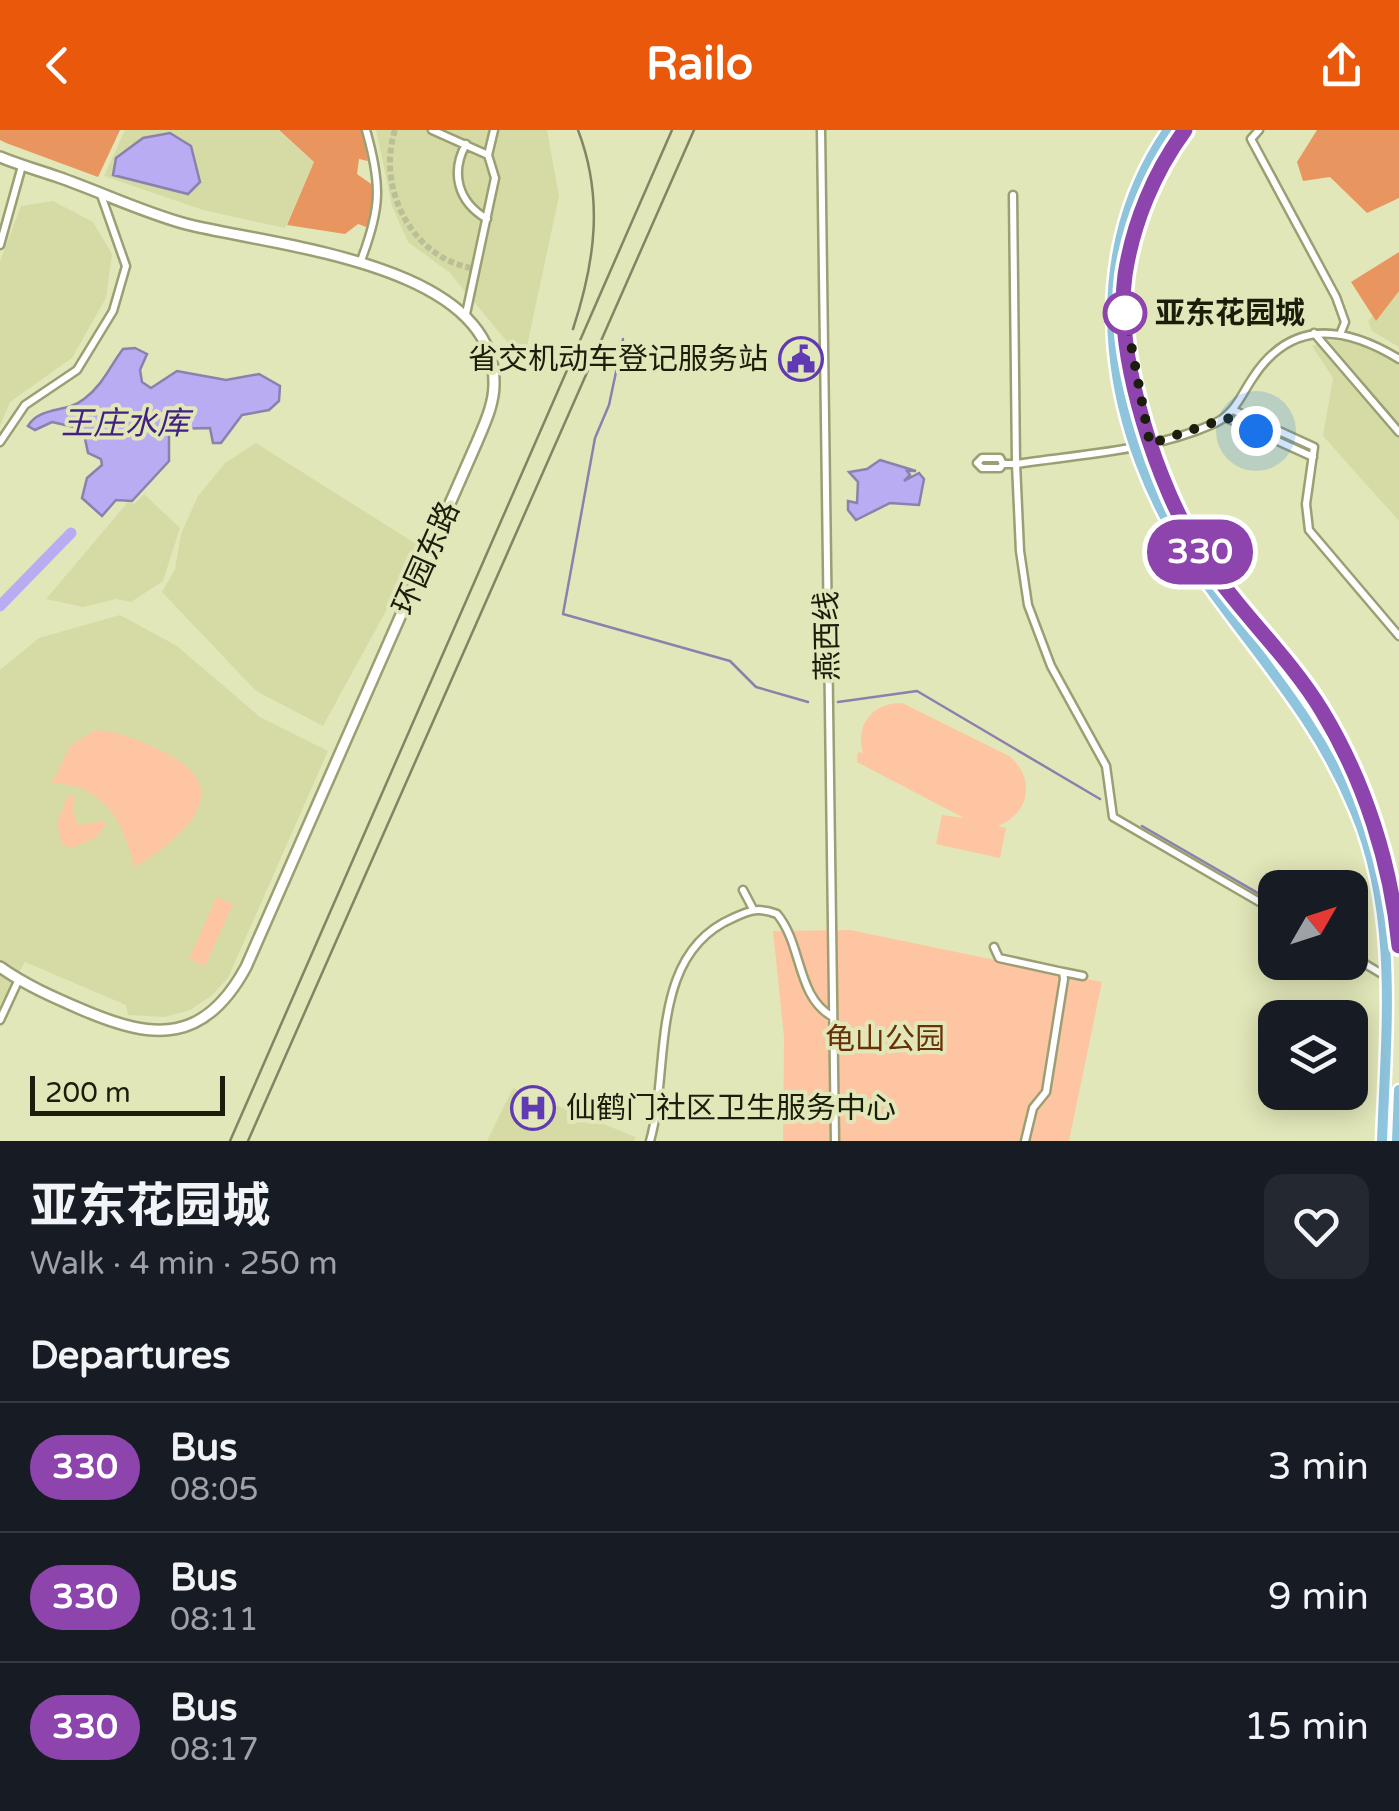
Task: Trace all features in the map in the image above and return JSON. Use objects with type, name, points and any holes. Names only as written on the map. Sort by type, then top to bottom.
[{"type":"main road","points":[[1168,130],[1128,207],[1111,276],[1112,340],[1134,446],[1159,504],[1192,563],[1302,707],[1337,771],[1368,851],[1387,977],[1382,1141]]},
{"type":"main road","points":[[1185,130],[1152,184],[1125,277],[1125,320],[1150,444],[1170,498],[1202,556],[1294,671],[1350,765],[1381,846],[1399,948]]},
{"type":"main road","points":[[1397,1141],[1399,1090]]},
{"type":"street","points":[[360,264],[380,203],[366,130]]},
{"type":"street","points":[[432,130],[488,155]]},
{"type":"street","points":[[0,157],[179,222],[360,264],[415,284],[466,314],[495,178],[488,155],[494,130]]},
{"type":"street","name":"燕西线","points":[[821,130],[834,1141]]},
{"type":"street","points":[[1259,130],[1251,139],[1336,297],[1346,322],[1341,332]]},
{"type":"street","points":[[466,144],[458,170],[460,190],[471,208],[487,220]]},
{"type":"street","points":[[0,245],[22,166]]},
{"type":"street","points":[[0,442],[26,405],[78,370],[112,311],[126,266],[101,194]]},
{"type":"street","points":[[1014,195],[1016,464],[1020,551],[1028,605],[1051,666],[1106,766],[1113,817],[1258,902]]},
{"type":"street","name":"环园东路","points":[[0,967],[112,1022],[152,1032],[171,1031],[200,1020],[234,990],[488,416],[494,387],[490,354],[466,314]]},
{"type":"street","points":[[1314,332],[1399,432]]},
{"type":"street","points":[[1003,464],[1150,444],[1227,418],[1264,363],[1314,332],[1341,332],[1369,340],[1399,359]]},
{"type":"street","points":[[1233,410],[1314,448],[1306,510],[1312,536],[1399,636]]},
{"type":"street","points":[[1227,418],[1313,457]]},
{"type":"street","points":[[743,890],[754,909]]},
{"type":"street","points":[[650,1141],[673,987],[709,934],[754,909],[777,914],[785,924],[811,1000],[834,1018]]},
{"type":"street","points":[[994,947],[999,958],[1083,976]]},
{"type":"street","points":[[1368,966],[1387,977]]},
{"type":"street","points":[[1025,1141],[1050,1072],[1063,972]]},
{"type":"street","points":[[0,1020],[19,979]]},
{"type":"street","points":[[1387,1001],[1399,1006]]},
{"type":"street","points":[[1386,1029],[1399,1036]]},
{"type":"shaded area","points":[[0,130],[120,130],[98,177],[6,143],[0,140]]},
{"type":"shaded area","points":[[125,130],[278,130],[314,162],[285,228],[203,210],[104,176]]},
{"type":"shaded area","points":[[279,130],[362,130],[368,161],[359,159],[357,174],[374,186],[375,209],[369,228],[358,224],[345,234],[287,225],[314,162]]},
{"type":"shaded area","points":[[376,130],[547,130],[559,196],[526,351],[518,355],[450,273],[408,242],[392,206]]},
{"type":"shaded area","points":[[1317,130],[1399,130],[1399,198],[1367,213],[1330,177],[1303,181],[1297,162]]},
{"type":"shaded area","points":[[53,201],[93,222],[112,254],[106,298],[72,358],[10,402],[0,426],[0,261],[21,206]]},
{"type":"shaded area","points":[[1399,252],[1399,291],[1376,321],[1351,282]]},
{"type":"shaded area","points":[[1399,287],[1399,347],[1372,331],[1368,321]]},
{"type":"shaded area","points":[[1327,340],[1358,342],[1399,363],[1399,521],[1323,436],[1333,378],[1312,346]]},
{"type":"shaded area","points":[[256,443],[421,547],[323,726],[256,691],[162,592],[175,569],[181,534],[198,496],[225,463]]},
{"type":"shaded area","points":[[144,494],[180,528],[163,581],[131,602],[116,599],[83,607],[46,599],[128,502],[134,504]]},
{"type":"shaded area","points":[[120,615],[177,646],[260,717],[328,751],[228,978],[211,996],[190,1010],[165,1017],[128,1015],[126,1005],[25,962],[0,1006],[0,670],[39,638]]},
{"type":"shaded area","name":"仙鹤门社区卫生服务中心","points":[[513,1088],[636,1137],[634,1141],[487,1141]]},
{"type":"green space","points":[[902,703],[1009,756],[1018,765],[1026,794],[1017,813],[998,826],[1006,828],[1000,858],[936,844],[942,815],[964,818],[857,762],[858,752],[863,753],[862,733],[868,718],[882,707]]},
{"type":"green space","points":[[95,730],[130,737],[162,751],[186,766],[198,781],[201,796],[197,812],[171,841],[135,867],[124,834],[108,808],[86,791],[52,783],[70,746]]},
{"type":"green space","points":[[68,795],[74,795],[73,812],[78,825],[107,821],[98,836],[72,848],[62,844],[57,824]]},
{"type":"green space","points":[[217,897],[233,904],[205,966],[189,959]]},
{"type":"green space","name":"龟山公园","points":[[850,930],[1102,982],[1069,1141],[783,1141],[784,1037],[773,931]]},
{"type":"water","points":[[170,133],[191,146],[200,182],[188,194],[113,175],[116,158],[143,138]]},
{"type":"water","name":"王庄水库","points":[[135,348],[147,354],[140,370],[142,382],[151,388],[177,371],[226,380],[259,374],[280,386],[279,401],[269,410],[242,415],[221,443],[213,443],[210,428],[169,429],[169,461],[132,501],[116,500],[102,516],[82,498],[87,478],[102,465],[101,459],[88,453],[83,429],[52,422],[35,430],[28,426],[39,415],[70,406],[91,394],[123,349]]},
{"type":"water","points":[[880,460],[916,471],[907,471],[910,475],[904,481],[919,473],[924,479],[919,505],[890,503],[856,520],[848,510],[848,501],[857,503],[858,482],[849,472],[867,469]]},
{"type":"waterway","points":[[623,339],[609,405],[595,438],[563,614],[730,661],[756,687],[808,702]]},
{"type":"waterway","points":[[0,606],[71,533]]},
{"type":"waterway","points":[[838,702],[917,691],[1100,799]]},
{"type":"waterway","points":[[1142,826],[1258,893]]},
{"type":"tunnel","points":[[395,130],[391,175],[405,219],[435,252],[454,263],[477,269]]},
{"type":"railway","points":[[573,329],[587,279],[594,230],[591,180],[578,130]]},
{"type":"railway","points":[[230,1141],[672,130]]},
{"type":"railway","points":[[248,1141],[694,130]]},
{"type":"bus line","name":"330","points":[[1185,130],[1152,184],[1134,235],[1125,277],[1125,320],[1150,444],[1170,498],[1202,556],[1320,707],[1350,765],[1381,846],[1399,946]]},
{"type":"place","name":"亚东花园城","points":[[1125,313]]},
{"type":"place","name":"省交机动车登记服务站","points":[[801,359]]},
{"type":"place","name":"仙鹤门社区卫生服务中心","points":[[533,1108]]},
{"type":"route","points":[[1125,313],[1150,444],[1227,418],[1256,431]]}]
